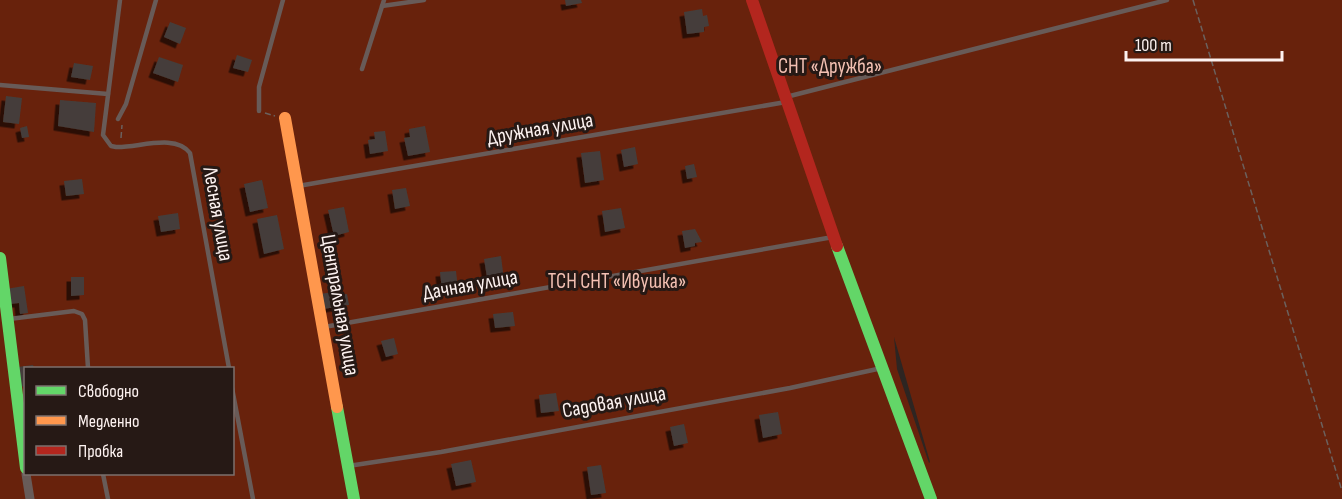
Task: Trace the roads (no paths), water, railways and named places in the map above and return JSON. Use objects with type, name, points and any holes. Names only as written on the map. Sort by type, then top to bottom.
[{"type":"street","points":[[752,0],[834,237],[885,367],[931,499]]},
{"type":"street","name":"Центральная улица","points":[[285,118],[354,499]]},
{"type":"street","points":[[0,258],[24,451]]},
{"type":"street","points":[[26,475],[30,499]]},
{"type":"lane","points":[[0,85],[108,94],[120,0]]},
{"type":"lane","points":[[120,117],[156,0]]},
{"type":"lane","points":[[259,111],[259,87],[283,0]]},
{"type":"lane","points":[[362,69],[384,0]]},
{"type":"lane","points":[[382,6],[424,0]]},
{"type":"lane","name":"Дружная улица","points":[[298,186],[786,99],[1167,0]]},
{"type":"lane","name":"Лесная улица","points":[[108,94],[103,135],[111,146],[174,143],[185,147],[190,153],[229,367]]},
{"type":"lane","name":"Дачная улица","points":[[324,327],[834,237]]},
{"type":"lane","points":[[8,319],[74,310],[82,314],[85,320],[88,367]]},
{"type":"lane","name":"Садовая улица","points":[[348,466],[441,452],[790,388],[885,367]]},
{"type":"lane","points":[[234,399],[253,499]]},
{"type":"lane","points":[[103,475],[108,499]]},
{"type":"park label","name":"СНТ «Дружба»","points":[[830,66]]},
{"type":"park label","name":"ТСН СНТ «Ивушка»","points":[[617,281]]}]
